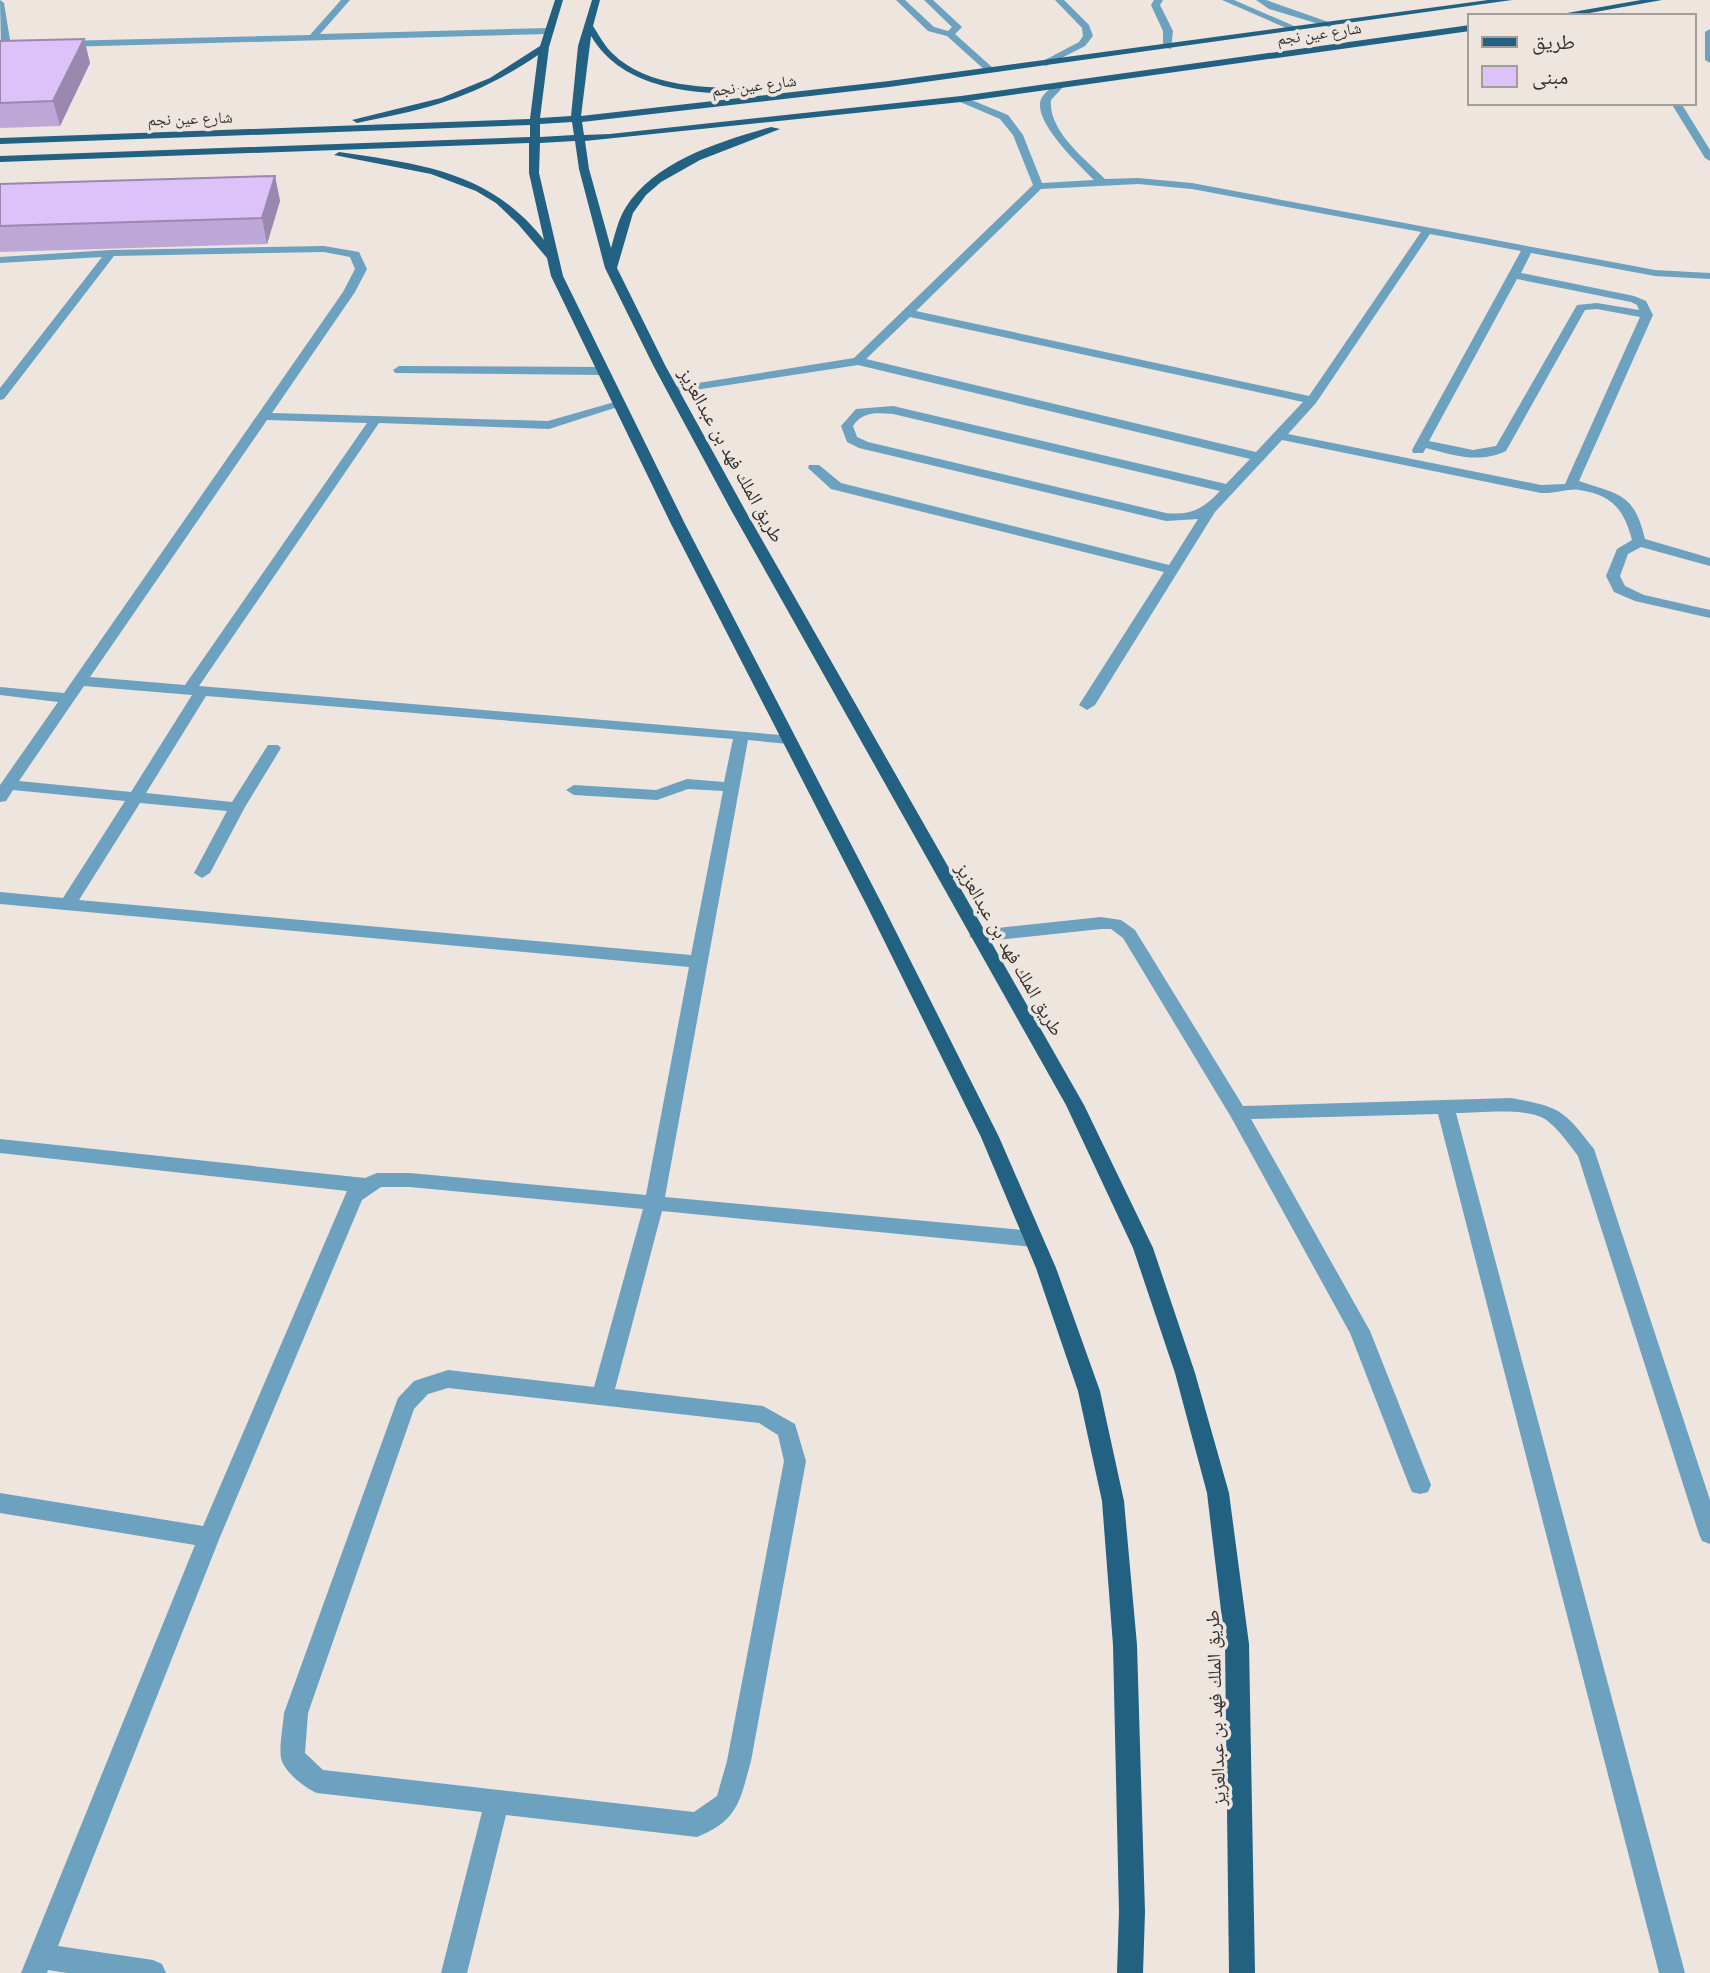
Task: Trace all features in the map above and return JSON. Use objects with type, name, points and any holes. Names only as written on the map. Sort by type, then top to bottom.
[{"type":"main road","points":[[559,0],[544,47],[534,121],[534,173],[557,276],[618,405],[990,1137],[1033,1239],[1089,1391],[1113,1501],[1125,1645],[1132,1912],[1130,1973]]},
{"type":"main road","name":"طريق الملك فهد بن عبدالعزيز","points":[[596,0],[583,46],[576,95],[576,119],[584,169],[611,268],[673,391],[1075,1105],[1143,1248],[1185,1373],[1218,1493],[1237,1644],[1242,1973]]},
{"type":"main road","name":"شارع عين نجم","points":[[0,141],[534,121],[704,108],[1508,0]]},
{"type":"main road","points":[[1567,14],[1658,0]]},
{"type":"main road","points":[[589,26],[615,61],[637,73],[664,82],[731,92],[842,90]]},
{"type":"main road","name":"شارع عين نجم","points":[[0,159],[579,139],[961,99],[1468,28]]},
{"type":"main road","points":[[294,131],[415,109],[460,95],[492,80],[544,47]]},
{"type":"main road","points":[[611,268],[631,207],[656,182],[690,160],[735,141],[837,114]]},
{"type":"main road","points":[[298,149],[377,161],[462,180],[494,197],[516,215],[552,259]]},
{"type":"street","points":[[314,36],[346,0]]},
{"type":"street","points":[[900,0],[931,29],[950,34],[990,70]]},
{"type":"street","points":[[928,0],[957,27],[950,34]]},
{"type":"street","points":[[1046,63],[1082,44],[1088,36],[1086,27],[1059,0]]},
{"type":"street","points":[[1159,0],[1155,5],[1168,31],[1168,47]]},
{"type":"street","points":[[1226,0],[1296,29]]},
{"type":"street","points":[[1260,0],[1272,7],[1329,24]]},
{"type":"street","points":[[0,3],[3,46],[20,45]]},
{"type":"street","points":[[916,15],[940,11]]},
{"type":"street","points":[[47,45],[549,31]]},
{"type":"street","points":[[1710,32],[1710,60]]},
{"type":"street","points":[[1060,85],[1046,99],[1045,113],[1055,130],[1103,183]]},
{"type":"street","points":[[961,99],[1004,117],[1018,135],[1038,186]]},
{"type":"street","points":[[1677,105],[1710,159]]},
{"type":"street","points":[[858,361],[1038,186],[1160,181],[1655,273],[1710,276]]},
{"type":"street","points":[[1087,705],[1210,510],[1312,400],[1427,231]]},
{"type":"street","points":[[0,260],[111,253],[324,249],[355,254],[361,269],[349,292],[4,791]]},
{"type":"street","points":[[1411,463],[1528,249]]},
{"type":"street","points":[[0,395],[111,253]]},
{"type":"street","points":[[1279,436],[1541,489],[1570,487],[1647,315],[1642,303],[1634,299],[1515,275]]},
{"type":"street","points":[[1422,443],[1477,455],[1492,454],[1501,448],[1581,307],[1597,306],[1647,315]]},
{"type":"street","points":[[907,313],[1312,400]]},
{"type":"street","points":[[673,391],[858,361],[1259,457]]},
{"type":"street","points":[[398,370],[602,371]]},
{"type":"street","points":[[263,416],[549,425],[618,405]]},
{"type":"street","points":[[1210,510],[1178,519],[1166,517],[864,445],[851,439],[847,426],[855,413],[860,411],[893,410],[1230,489]]},
{"type":"street","points":[[68,904],[137,796],[196,690],[375,419]]},
{"type":"street","points":[[814,468],[836,486],[1173,570]]},
{"type":"street","points":[[1573,483],[1614,497],[1632,514],[1639,542]]},
{"type":"street","points":[[1710,562],[1639,542],[1622,552],[1613,576],[1619,589],[1640,598],[1710,614]]},
{"type":"street","points":[[80,681],[788,739]]},
{"type":"street","points":[[0,691],[68,698]]},
{"type":"street","points":[[602,1397],[654,1203],[741,735]]},
{"type":"street","points":[[202,873],[237,807],[273,748]]},
{"type":"street","points":[[574,790],[657,795],[687,784],[731,787]]},
{"type":"street","points":[[4,791],[137,796],[237,807]]},
{"type":"street","points":[[0,898],[699,962]]},
{"type":"street","points":[[978,936],[1101,923],[1115,925],[1129,934],[1238,1113],[1360,1331],[1420,1485]]},
{"type":"street","points":[[1238,1113],[1511,1105],[1548,1112],[1567,1128],[1587,1154],[1710,1534]]},
{"type":"street","points":[[1445,1106],[1672,1973]]},
{"type":"street","points":[[0,1146],[368,1186]]},
{"type":"street","points":[[153,1973],[37,1965],[209,1537],[354,1195],[377,1180],[410,1180],[1033,1239]]},
{"type":"street","points":[[448,1379],[602,1397],[763,1415],[787,1430],[794,1461],[739,1761],[727,1803],[697,1825],[317,1781],[293,1758],[296,1713],[405,1404],[421,1387],[448,1379]]},
{"type":"street","points":[[0,1503],[209,1537]]},
{"type":"street","points":[[454,1973],[497,1802]]},
{"type":"building","points":[[84,39],[53,101],[0,103],[0,41]]},
{"type":"building","points":[[275,176],[262,218],[0,226],[0,184]]}]
